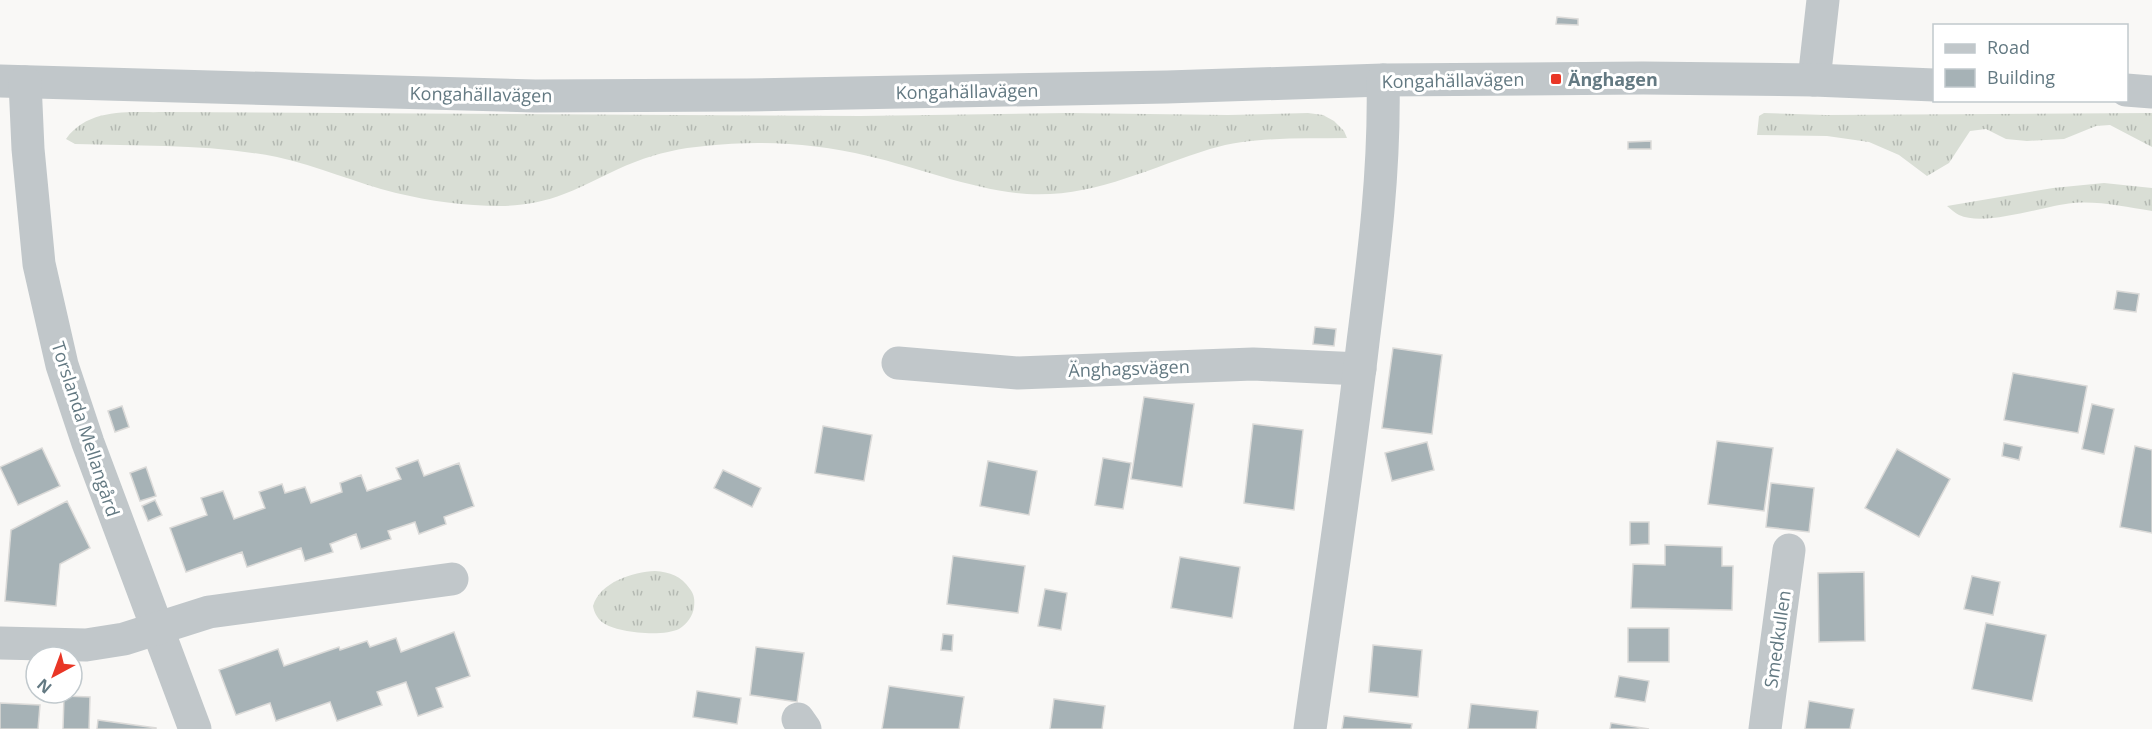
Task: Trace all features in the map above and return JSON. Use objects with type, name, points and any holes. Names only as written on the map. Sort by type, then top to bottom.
[{"type":"street","points":[[1814,80],[1823,0]]},
{"type":"street","name":"Kongahällavägen","points":[[13,81],[535,96],[712,96],[1156,88],[1383,80],[1643,78],[1814,80],[1933,85]]},
{"type":"street","points":[[1310,729],[1343,505],[1360,369],[1384,147],[1383,80]]},
{"type":"street","name":"Torslanda Mellangård","points":[[13,81],[28,149],[39,264],[62,365],[88,443],[195,729]]},
{"type":"street","points":[[2128,90],[2152,92]]},
{"type":"street","name":"Änghagsvägen","points":[[898,363],[1018,373],[1253,364],[1360,369]]},
{"type":"street","name":"Smedkullen","points":[[1765,729],[1789,550]]},
{"type":"street","points":[[0,643],[86,645],[124,639],[209,612],[452,579]]},
{"type":"green space","points":[[124,113],[860,116],[1308,113],[1323,115],[1334,121],[1344,131],[1347,138],[1278,139],[1227,145],[1098,187],[1051,194],[1027,194],[987,188],[888,161],[828,148],[766,143],[725,144],[687,148],[661,154],[626,166],[556,197],[532,203],[500,206],[461,204],[409,196],[292,161],[252,153],[176,146],[75,144],[66,139],[86,121],[98,117]]},
{"type":"green space","points":[[1764,113],[1826,115],[2152,113],[2152,147],[2110,125],[2096,126],[2064,139],[2027,141],[2006,139],[1986,129],[1970,131],[1949,163],[1927,176],[1899,155],[1869,142],[1827,136],[1757,135],[1759,116]]},
{"type":"green space","points":[[2104,183],[2152,188],[2152,211],[2103,204],[2073,203],[1984,219],[1959,215],[1947,206],[2053,188]]},
{"type":"green space","points":[[655,571],[666,572],[679,578],[687,585],[694,597],[689,620],[682,627],[662,633],[640,633],[609,626],[599,619],[593,606],[597,598],[610,585],[628,576]]},
{"type":"building","points":[[1557,17],[1578,19],[1578,25],[1556,24]]},
{"type":"building","points":[[1651,141],[1651,149],[1628,149],[1628,142]]},
{"type":"building","points":[[2117,291],[2139,294],[2136,312],[2114,309]]},
{"type":"building","points":[[1315,327],[1336,329],[1334,346],[1313,344]]},
{"type":"building","points":[[1393,348],[1442,355],[1432,434],[1382,428]]},
{"type":"building","points":[[2013,373],[2087,386],[2078,433],[2004,420]]},
{"type":"building","points":[[1144,397],[1194,404],[1182,487],[1131,479]]},
{"type":"building","points":[[2092,404],[2114,409],[2104,454],[2082,449]]},
{"type":"building","points":[[122,406],[129,427],[115,432],[108,411]]},
{"type":"building","points":[[1253,424],[1303,430],[1294,510],[1244,503]]},
{"type":"building","points":[[823,426],[872,435],[864,481],[815,473]]},
{"type":"building","points":[[1717,441],[1773,448],[1764,511],[1708,504]]},
{"type":"building","points":[[1427,442],[1434,470],[1392,481],[1385,453]]},
{"type":"building","points":[[2004,443],[2022,447],[2019,460],[2002,456]]},
{"type":"building","points":[[2135,446],[2152,450],[2152,533],[2120,527]]},
{"type":"building","points":[[42,448],[60,486],[18,505],[0,467]]},
{"type":"building","points":[[1897,449],[1950,479],[1919,537],[1865,508]]},
{"type":"building","points":[[1103,458],[1131,463],[1123,509],[1095,505]]},
{"type":"building","points":[[418,460],[424,476],[459,463],[474,506],[444,517],[446,524],[419,534],[415,522],[388,531],[391,539],[361,549],[356,534],[330,544],[333,552],[305,561],[301,548],[247,567],[242,552],[186,572],[170,528],[207,515],[201,498],[223,491],[234,519],[265,508],[259,492],[282,484],[285,493],[305,487],[311,503],[342,492],[340,483],[361,475],[367,491],[401,479],[396,468]]},
{"type":"building","points":[[988,461],[1037,471],[1029,515],[980,506]]},
{"type":"building","points":[[146,467],[156,496],[140,501],[130,473]]},
{"type":"building","points":[[723,470],[761,488],[752,507],[714,488]]},
{"type":"building","points":[[1771,483],[1814,488],[1809,532],[1766,527]]},
{"type":"building","points":[[155,500],[162,515],[148,521],[142,506]]},
{"type":"building","points":[[67,501],[90,548],[60,564],[56,606],[5,601],[11,530]]},
{"type":"building","points":[[1630,522],[1649,522],[1649,544],[1630,545]]},
{"type":"building","points":[[1665,545],[1722,547],[1722,566],[1733,566],[1732,610],[1631,608],[1633,564],[1665,565]]},
{"type":"building","points":[[953,556],[1025,566],[1018,613],[947,604]]},
{"type":"building","points":[[1180,557],[1240,567],[1232,618],[1171,608]]},
{"type":"building","points":[[1864,572],[1865,641],[1819,642],[1818,573]]},
{"type":"building","points":[[1972,576],[2000,582],[1993,615],[1964,609]]},
{"type":"building","points":[[1045,589],[1067,593],[1061,630],[1038,626]]},
{"type":"building","points":[[1986,623],[2046,635],[2032,701],[1972,689]]},
{"type":"building","points":[[1628,628],[1669,628],[1669,662],[1628,662]]},
{"type":"building","points":[[454,632],[470,676],[436,688],[443,707],[418,716],[406,682],[377,692],[382,705],[337,721],[330,702],[276,721],[270,703],[236,715],[219,670],[278,649],[284,666],[339,647],[340,650],[367,641],[370,647],[396,638],[401,652]]},
{"type":"building","points":[[943,634],[953,635],[952,651],[941,650]]},
{"type":"building","points":[[1373,645],[1422,650],[1418,697],[1369,692]]},
{"type":"building","points":[[756,647],[804,653],[797,702],[750,695]]},
{"type":"building","points":[[1619,676],[1649,681],[1645,702],[1615,697]]},
{"type":"building","points":[[889,686],[964,697],[959,729],[882,729]]},
{"type":"building","points":[[697,691],[741,698],[737,724],[693,717]]},
{"type":"building","points":[[84,697],[90,697],[89,729],[63,729],[64,705],[84,705]]},
{"type":"building","points":[[1054,699],[1105,706],[1102,729],[1050,729]]},
{"type":"building","points":[[1809,701],[1854,709],[1850,729],[1805,729]]},
{"type":"building","points":[[0,703],[40,705],[38,729],[0,729]]},
{"type":"building","points":[[1471,704],[1538,711],[1536,729],[1468,729]]},
{"type":"building","points":[[1344,716],[1412,724],[1411,729],[1342,729]]},
{"type":"building","points":[[98,720],[156,728],[156,729],[97,729]]},
{"type":"building","points":[[1611,723],[1649,729],[1610,729]]},
{"type":"place","name":"Änghagen","points":[[1556,79]]}]
